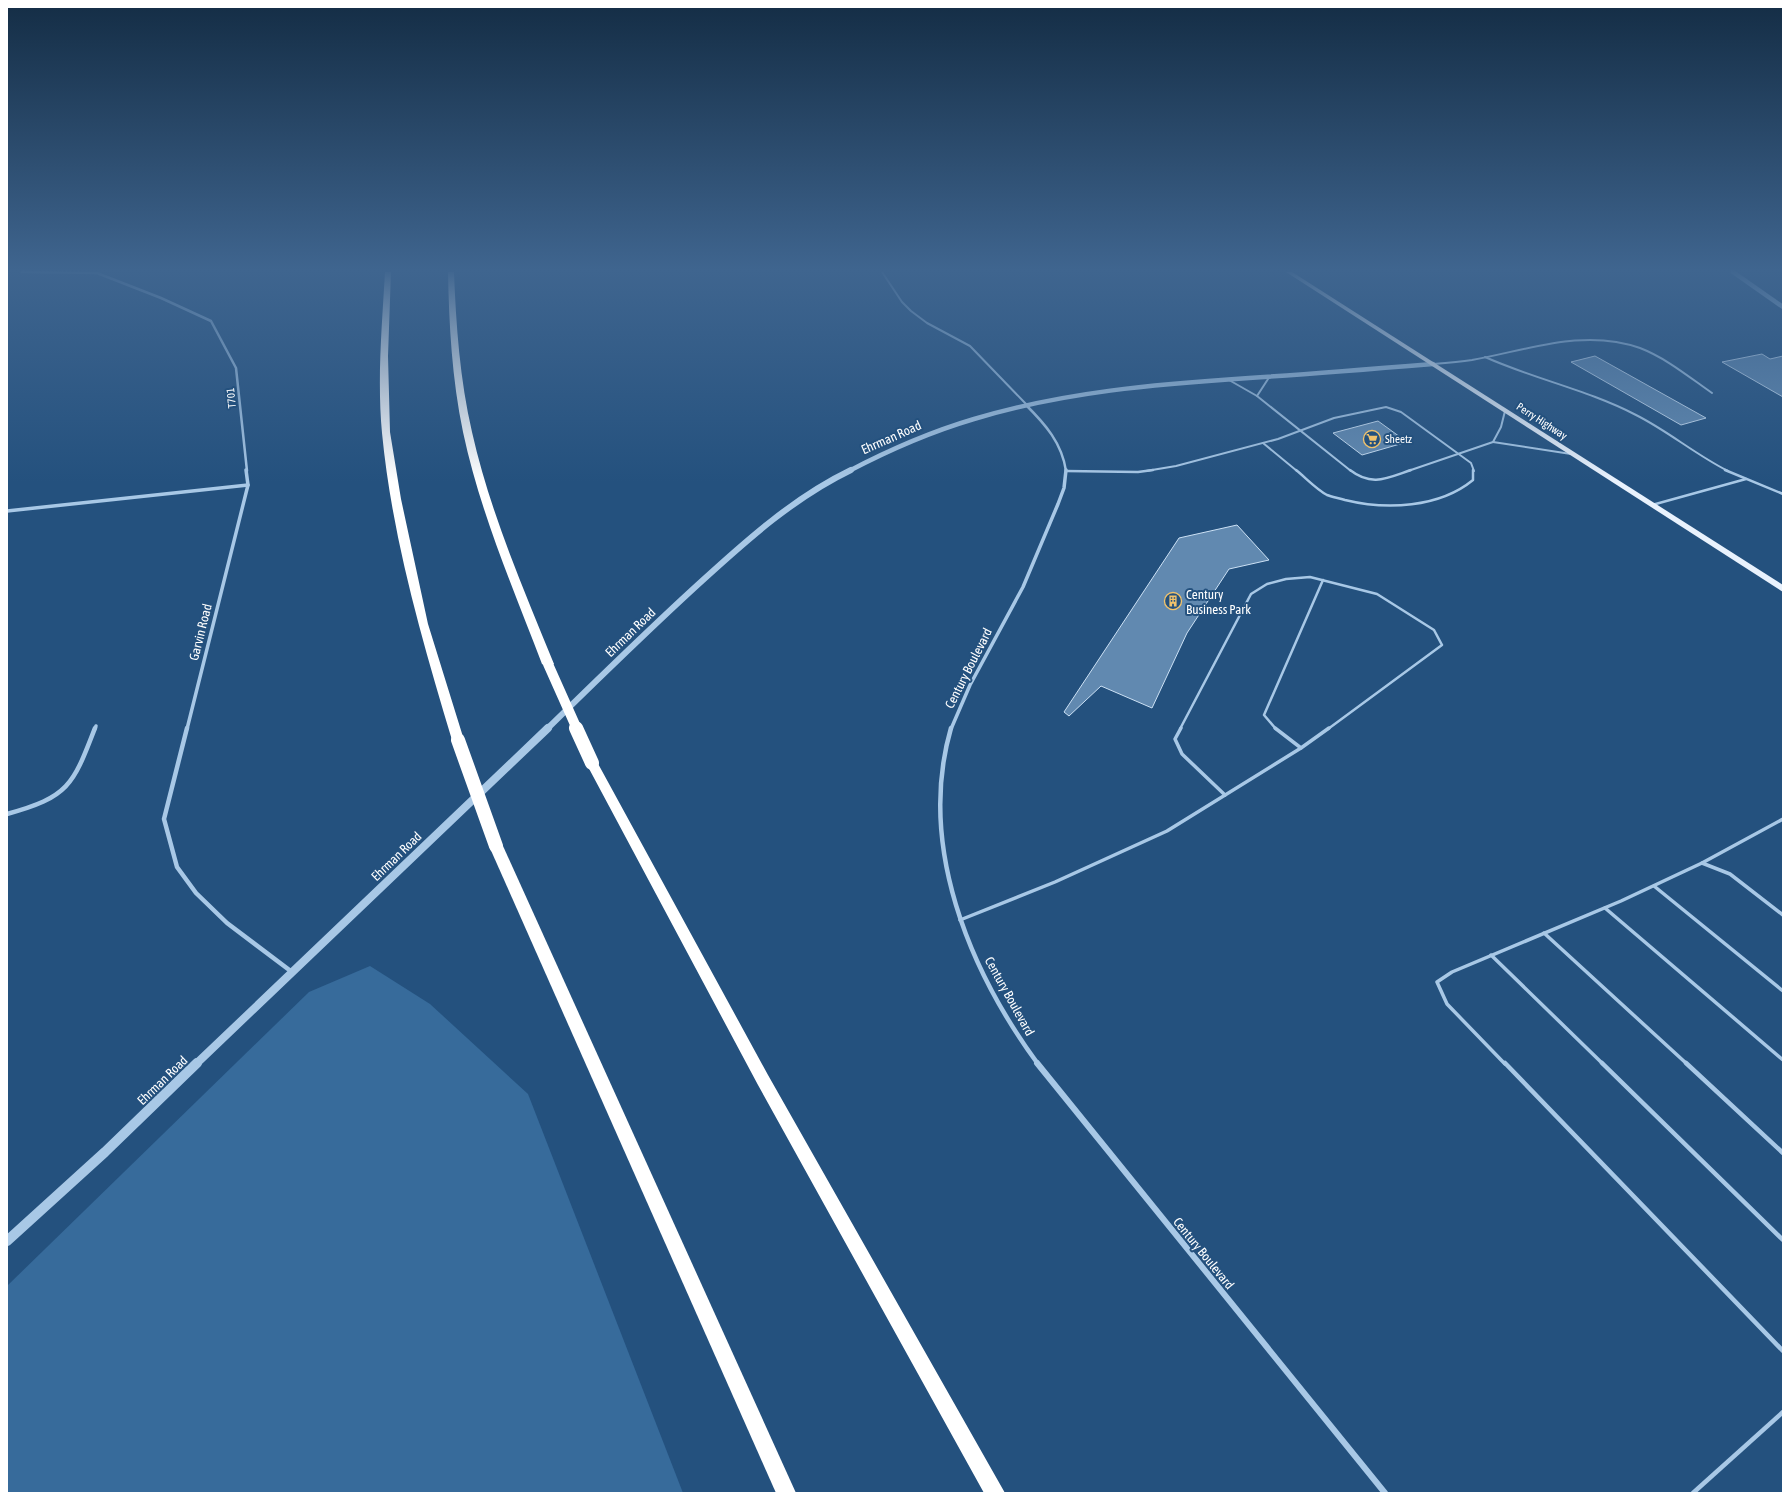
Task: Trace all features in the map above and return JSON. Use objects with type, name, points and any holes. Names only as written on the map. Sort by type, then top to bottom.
[{"type":"highway","points":[[385,342],[386,432],[396,498],[423,624],[458,740],[496,846],[786,1493]]},
{"type":"highway","points":[[454,342],[468,431],[477,469],[496,533],[548,664],[592,763],[767,1087],[995,1493]]},
{"type":"main road","name":"Perry Highway","points":[[1399,342],[1783,589]]},
{"type":"street","name":"T701","points":[[221,342],[236,368],[248,485]]},
{"type":"street","name":"Ehrman Road","points":[[7,1241],[105,1152],[681,600],[771,521],[829,481],[888,450],[955,424],[1026,404],[1099,391],[1226,378],[1348,372],[1433,364]]},
{"type":"street","name":"Century Boulevard","points":[[1026,404],[1044,422],[1058,444],[1062,453],[1066,471],[1056,508],[1025,582],[964,696],[946,744],[941,769],[939,827],[943,857],[960,920],[989,986],[1007,1019],[1054,1086],[1386,1493]]},
{"type":"street","points":[[7,511],[248,485]]},
{"type":"street","name":"Garvin Road","points":[[248,485],[164,819],[177,867],[196,892],[227,923],[292,972]]},
{"type":"street","points":[[7,814],[26,809],[58,795],[72,781],[96,726]]},
{"type":"lane","points":[[963,342],[970,346],[1026,404]]},
{"type":"lane","points":[[1433,364],[1484,357],[1555,342]]},
{"type":"lane","points":[[1614,342],[1640,348],[1653,354],[1712,393]]},
{"type":"lane","points":[[1484,357],[1514,370],[1587,393],[1637,415],[1726,470],[1783,494]]},
{"type":"lane","points":[[1257,396],[1270,376]]},
{"type":"lane","points":[[1226,378],[1257,396],[1359,477],[1371,481],[1377,481],[1494,442],[1574,455]]},
{"type":"lane","points":[[1066,471],[1138,472],[1176,466],[1263,443],[1334,418],[1370,409],[1386,407],[1401,412],[1471,463],[1474,472],[1473,480],[1460,491],[1425,502],[1390,506],[1365,505],[1327,495],[1263,443]]},
{"type":"lane","points":[[1494,442],[1501,427],[1505,410]]},
{"type":"lane","points":[[1652,504],[1746,479]]},
{"type":"lane","points":[[960,920],[1055,882],[1167,831],[1301,748],[1442,645],[1434,630],[1377,594],[1310,577],[1286,578],[1267,584],[1252,594],[1175,739],[1182,754],[1225,795]]},
{"type":"lane","points":[[1301,748],[1275,728],[1264,715],[1323,580]]},
{"type":"lane","points":[[1783,819],[1702,863],[1654,886],[1452,972],[1437,982],[1447,1004],[1783,1351]]},
{"type":"lane","points":[[1702,863],[1730,874],[1783,915]]},
{"type":"lane","points":[[1654,886],[1783,991]]},
{"type":"lane","points":[[1605,908],[1783,1060]]},
{"type":"lane","points":[[1544,933],[1783,1153]]},
{"type":"lane","points":[[1491,955],[1783,1240]]},
{"type":"lane","points":[[1693,1493],[1783,1412]]},
{"type":"shaded area","points":[[370,966],[430,1004],[528,1094],[683,1493],[7,1493],[7,1286],[309,992]]},
{"type":"building","points":[[1762,354],[1770,359],[1783,356],[1783,397],[1722,362]]},
{"type":"building","points":[[1595,356],[1706,418],[1681,425],[1571,362]]},
{"type":"building","name":"Sheetz","points":[[1378,421],[1407,442],[1362,455],[1333,433]]},
{"type":"building","name":"Century Business Park","points":[[1237,525],[1269,560],[1229,569],[1187,633],[1152,708],[1101,686],[1069,716],[1064,712],[1179,538]]},
{"type":"place","name":"Sheetz","points":[[1372,439]]},
{"type":"place","name":"Century Business Park","points":[[1173,601]]}]
